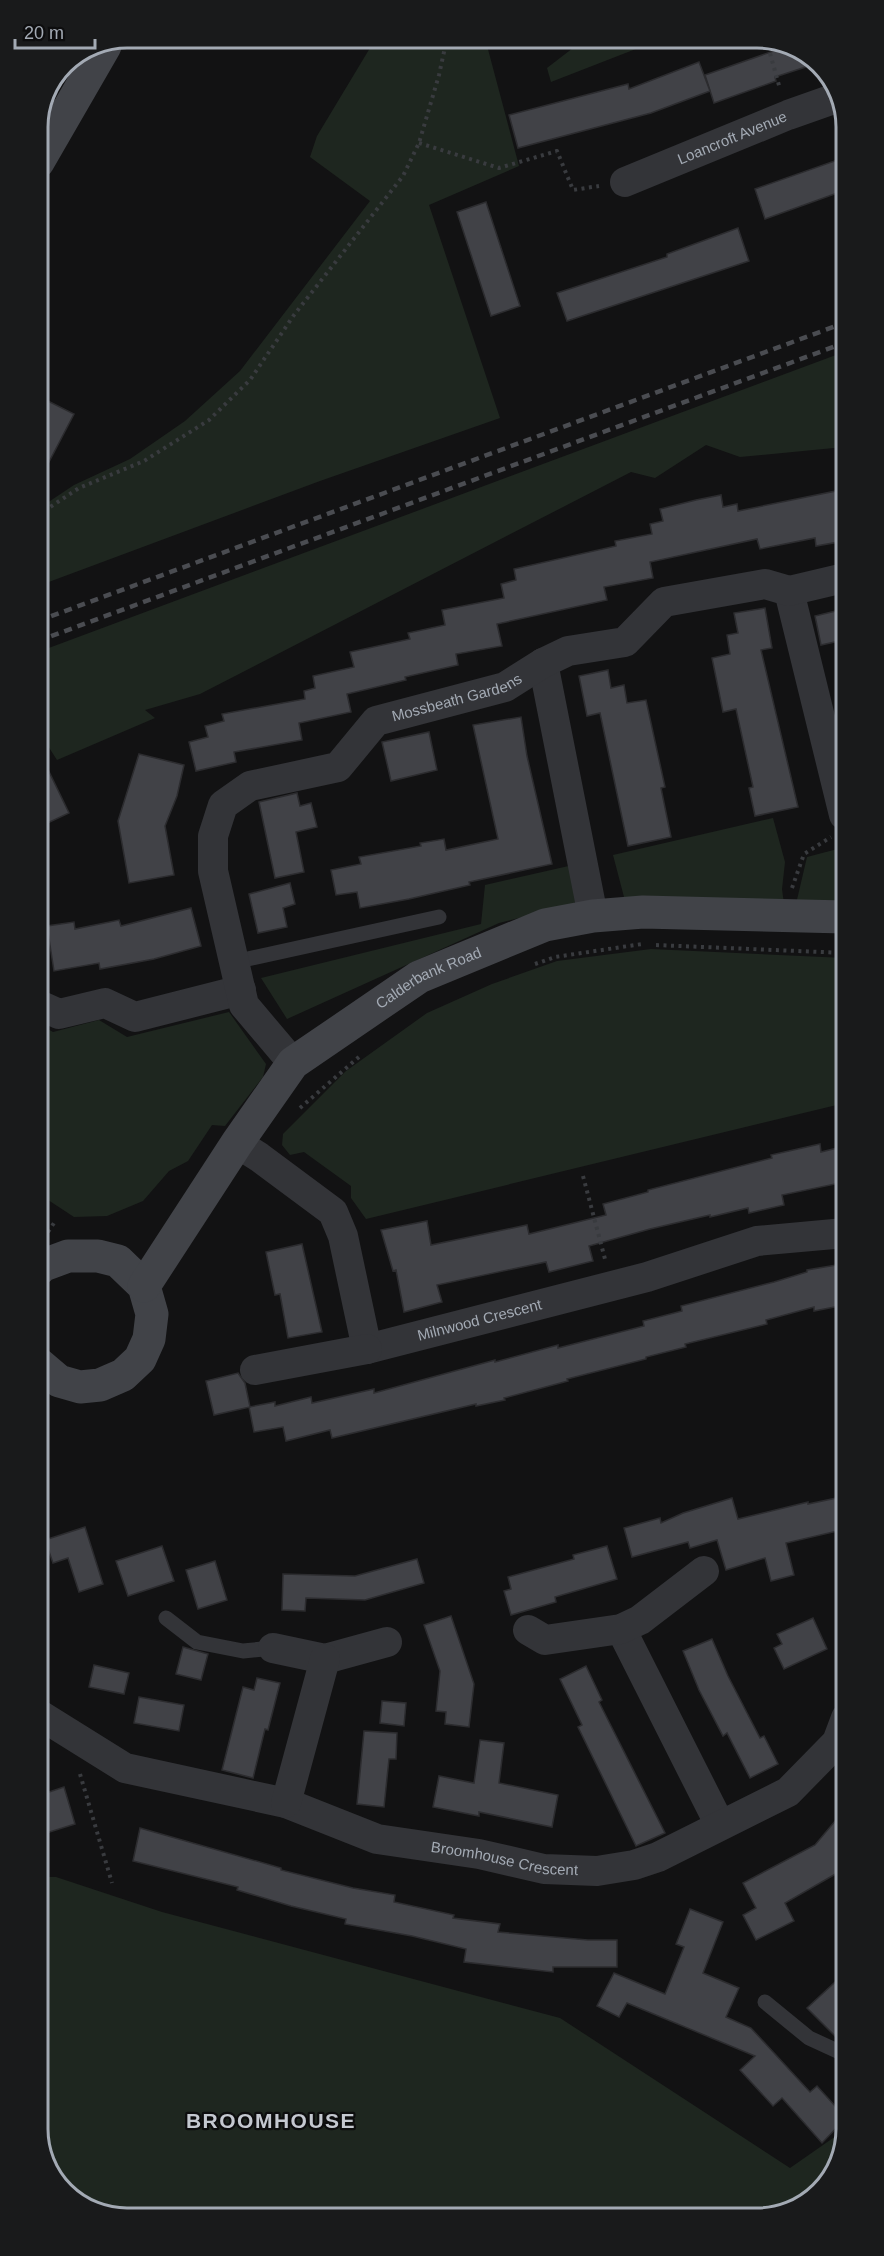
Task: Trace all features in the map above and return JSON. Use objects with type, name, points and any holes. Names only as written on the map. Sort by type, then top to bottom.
[{"type":"street","points":[[48,145],[101,53]]},
{"type":"street","name":"Loancroft Avenue","points":[[625,182],[788,115],[831,100]]},
{"type":"street","name":"Mossbeath Gardens","points":[[293,1063],[244,1005],[213,871],[213,836],[223,805],[250,786],[338,767],[376,721],[505,687],[543,663],[568,651],[625,642],[664,602],[765,584],[789,591],[836,580]]},
{"type":"street","points":[[789,591],[836,811]]},
{"type":"street","points":[[543,663],[593,916]]},
{"type":"street","name":"Calderbank Road","points":[[144,1286],[237,1143],[293,1063],[419,976],[545,925],[593,916],[643,912],[836,917]]},
{"type":"street","points":[[48,1009],[59,1014],[105,1003],[135,1017],[237,976]]},
{"type":"street","points":[[237,1143],[333,1212],[343,1236],[367,1349]]},
{"type":"street","name":"Milnwood Crescent","points":[[255,1370],[367,1349],[647,1277],[757,1241],[836,1234]]},
{"type":"street","points":[[48,1263],[68,1256],[98,1256],[118,1261],[144,1286],[152,1314],[149,1339],[140,1359],[123,1376],[100,1385],[80,1387],[59,1381],[48,1372]]},
{"type":"street","points":[[528,1630],[545,1640],[621,1629],[640,1620],[704,1571]]},
{"type":"street","points":[[621,1629],[720,1825]]},
{"type":"street","points":[[273,1648],[325,1659],[387,1642]]},
{"type":"street","points":[[286,1803],[325,1659]]},
{"type":"street","name":"Broomhouse Crescent","points":[[48,1720],[125,1768],[286,1803],[377,1839],[478,1854],[544,1869],[597,1871],[634,1865],[658,1857],[788,1792],[836,1743]]},
{"type":"lane","points":[[237,976],[439,917]]},
{"type":"lane","points":[[166,1618],[196,1642],[243,1650],[273,1648]]},
{"type":"lane","points":[[765,2002],[809,2038],[836,2050]]},
{"type":"path","points":[[48,508],[79,488],[144,461],[209,420],[250,380],[294,315],[403,176],[420,143],[444,48]]},
{"type":"path","points":[[769,49],[788,115]]},
{"type":"path","points":[[420,143],[499,168],[557,151],[573,190],[625,182]]},
{"type":"path","points":[[783,914],[804,854],[836,827]]},
{"type":"path","points":[[525,967],[555,957],[643,944]]},
{"type":"path","points":[[654,945],[836,952]]},
{"type":"path","points":[[291,1115],[364,1053]]},
{"type":"path","points":[[583,1176],[612,1286]]},
{"type":"path","points":[[68,1731],[112,1882]]},
{"type":"shaded area","points":[[370,48],[488,48],[519,166],[429,205],[500,418],[320,481],[48,582],[48,502],[74,485],[130,459],[185,421],[240,371],[370,201],[310,157],[317,136]]},
{"type":"shaded area","points":[[573,48],[638,48],[551,82],[547,68]]},
{"type":"shaded area","points":[[836,355],[836,448],[740,457],[706,445],[655,478],[631,472],[200,694],[145,710],[155,718],[57,760],[48,746],[48,648]]},
{"type":"shaded area","points":[[773,818],[785,862],[782,889],[784,904],[624,897],[613,855]]},
{"type":"shaded area","points":[[836,849],[836,906],[796,904],[807,857]]},
{"type":"shaded area","points":[[573,865],[579,894],[574,904],[499,923],[287,1019],[261,978],[481,924],[485,885]]},
{"type":"shaded area","points":[[651,949],[836,958],[836,1105],[366,1219],[351,1198],[351,1186],[304,1152],[290,1155],[282,1145],[283,1134],[346,1071],[427,1013],[492,984],[557,961]]},
{"type":"shaded area","points":[[229,1012],[266,1064],[263,1077],[225,1126],[212,1125],[188,1161],[169,1171],[143,1201],[107,1216],[74,1217],[48,1200],[48,1029],[53,1032],[99,1020],[127,1037]]},
{"type":"shaded area","points":[[48,1877],[56,1877],[162,1912],[560,2018],[790,2168],[835,2137],[828,2164],[813,2185],[801,2195],[787,2202],[757,2208],[122,2208],[97,2202],[79,2192],[61,2173],[54,2159],[49,2139]]},
{"type":"building","points":[[775,51],[787,54],[807,67],[775,77],[776,81],[714,103],[705,75]]},
{"type":"building","points":[[699,62],[710,91],[651,113],[518,148],[509,115],[628,84],[629,89]]},
{"type":"building","points":[[836,160],[836,194],[765,219],[755,189]]},
{"type":"building","points":[[486,202],[520,306],[491,316],[457,212]]},
{"type":"building","points":[[738,228],[749,261],[567,321],[557,293],[667,257],[667,254]]},
{"type":"building","points":[[48,401],[74,414],[48,464]]},
{"type":"building","points":[[836,491],[836,542],[816,546],[815,538],[760,549],[757,539],[650,562],[653,578],[604,587],[607,600],[497,624],[502,646],[456,654],[458,665],[347,694],[351,712],[299,723],[302,740],[234,752],[236,762],[196,771],[189,742],[208,737],[205,726],[224,721],[222,714],[305,699],[304,691],[315,688],[313,676],[354,667],[350,652],[410,639],[408,633],[445,625],[442,610],[504,598],[501,584],[516,580],[514,569],[616,546],[615,541],[652,534],[650,524],[663,521],[660,509],[721,495],[723,507],[737,504],[738,511]]},
{"type":"building","points":[[765,608],[772,648],[761,650],[798,807],[755,816],[749,788],[753,787],[736,709],[723,712],[712,658],[730,654],[727,635],[738,633],[734,613]]},
{"type":"building","points":[[836,611],[836,642],[821,645],[815,616]]},
{"type":"building","points":[[608,670],[611,688],[624,685],[627,703],[646,700],[665,787],[661,788],[671,837],[628,846],[600,713],[587,716],[579,676]]},
{"type":"building","points":[[521,717],[527,756],[552,864],[469,882],[470,885],[409,899],[360,908],[357,892],[336,895],[331,870],[361,864],[359,857],[421,846],[420,843],[444,839],[446,850],[498,839],[473,725]]},
{"type":"building","points":[[429,732],[437,770],[391,781],[382,742]]},
{"type":"building","points":[[139,754],[184,765],[177,796],[165,826],[174,875],[129,883],[118,821]]},
{"type":"building","points":[[48,770],[69,813],[48,823]]},
{"type":"building","points":[[297,793],[300,806],[311,803],[317,827],[296,832],[304,872],[275,878],[259,802]]},
{"type":"building","points":[[290,883],[295,904],[283,908],[287,927],[258,933],[249,894]]},
{"type":"building","points":[[191,908],[201,946],[154,959],[100,969],[99,963],[54,971],[48,926],[74,922],[75,929],[119,920],[121,926]]},
{"type":"building","points":[[820,1144],[821,1152],[836,1148],[836,1184],[782,1195],[784,1205],[749,1213],[748,1208],[710,1217],[710,1215],[589,1246],[593,1261],[549,1272],[546,1262],[437,1285],[442,1302],[404,1312],[396,1270],[393,1271],[381,1230],[427,1221],[431,1245],[527,1225],[529,1234],[606,1215],[603,1204],[772,1158],[771,1155]]},
{"type":"building","points":[[302,1244],[322,1332],[288,1338],[280,1294],[275,1295],[266,1252]]},
{"type":"building","points":[[836,1265],[836,1307],[814,1311],[814,1307],[766,1320],[767,1324],[685,1344],[686,1347],[567,1379],[568,1381],[504,1398],[505,1400],[476,1406],[476,1404],[332,1438],[330,1430],[286,1441],[283,1427],[254,1432],[249,1407],[275,1402],[275,1406],[311,1397],[312,1403],[374,1389],[374,1393],[495,1360],[495,1362],[558,1345],[558,1348],[644,1326],[643,1321],[682,1311],[681,1306],[774,1282],[807,1272],[807,1270]]},
{"type":"building","points":[[238,1373],[245,1383],[250,1407],[214,1415],[206,1381]]},
{"type":"building","points":[[732,1498],[738,1519],[808,1502],[808,1504],[836,1498],[836,1531],[786,1543],[794,1575],[771,1581],[765,1558],[726,1570],[717,1540],[690,1548],[688,1542],[632,1557],[624,1528],[660,1518],[661,1523],[683,1513]]},
{"type":"building","points":[[85,1527],[103,1584],[79,1592],[68,1558],[53,1563],[48,1549],[48,1539]]},
{"type":"building","points":[[162,1546],[174,1581],[128,1596],[116,1561]]},
{"type":"building","points":[[607,1546],[617,1579],[555,1597],[556,1602],[511,1615],[504,1591],[511,1589],[508,1577],[574,1559],[573,1555]]},
{"type":"building","points":[[417,1559],[424,1583],[365,1600],[306,1598],[305,1611],[282,1610],[283,1574],[355,1576]]},
{"type":"building","points":[[215,1561],[227,1600],[198,1609],[186,1570]]},
{"type":"building","points":[[451,1616],[474,1684],[469,1727],[445,1724],[446,1712],[436,1711],[440,1671],[424,1625]]},
{"type":"building","points":[[813,1618],[827,1649],[784,1669],[774,1648],[782,1644],[777,1634]]},
{"type":"building","points":[[712,1639],[760,1738],[764,1736],[778,1764],[750,1778],[727,1733],[723,1736],[699,1690],[683,1651]]},
{"type":"building","points":[[183,1647],[208,1654],[201,1680],[176,1674]]},
{"type":"building","points":[[94,1665],[129,1673],[124,1694],[89,1687]]},
{"type":"building","points":[[586,1666],[602,1700],[599,1702],[665,1833],[636,1846],[578,1727],[582,1725],[560,1679]]},
{"type":"building","points":[[257,1678],[280,1683],[268,1730],[265,1729],[253,1778],[222,1770],[243,1687],[254,1690]]},
{"type":"building","points":[[139,1697],[184,1705],[179,1731],[134,1723]]},
{"type":"building","points":[[382,1701],[406,1703],[404,1726],[380,1723]]},
{"type":"building","points":[[364,1731],[397,1733],[396,1759],[389,1759],[384,1807],[357,1804]]},
{"type":"building","points":[[480,1740],[504,1743],[499,1783],[558,1795],[552,1827],[479,1812],[479,1816],[433,1807],[439,1776],[474,1783]]},
{"type":"building","points":[[64,1787],[75,1824],[48,1832],[48,1792]]},
{"type":"building","points":[[836,1820],[836,1874],[785,1903],[794,1921],[756,1940],[743,1915],[756,1908],[743,1883],[815,1845]]},
{"type":"building","points":[[140,1828],[281,1868],[281,1870],[353,1888],[395,1895],[394,1902],[454,1915],[453,1918],[500,1924],[498,1932],[588,1940],[617,1940],[617,1967],[553,1967],[553,1972],[464,1962],[466,1949],[412,1936],[345,1924],[346,1919],[237,1890],[238,1887],[133,1861]]},
{"type":"building","points":[[690,1909],[723,1922],[703,1973],[739,1988],[726,2017],[751,2028],[810,2092],[817,2086],[836,2107],[836,2128],[822,2143],[782,2098],[773,2106],[740,2070],[755,2056],[627,2003],[619,2017],[597,2006],[614,1973],[665,1994],[684,1947],[676,1944]]},
{"type":"building","points":[[836,1981],[836,2035],[835,2036],[807,2008]]},
{"type":"railway","points":[[48,617],[836,326]]},
{"type":"railway","points":[[48,637],[836,346]]},
{"type":"district","name":"BROOMHOUSE","points":[[271,2121]]}]
